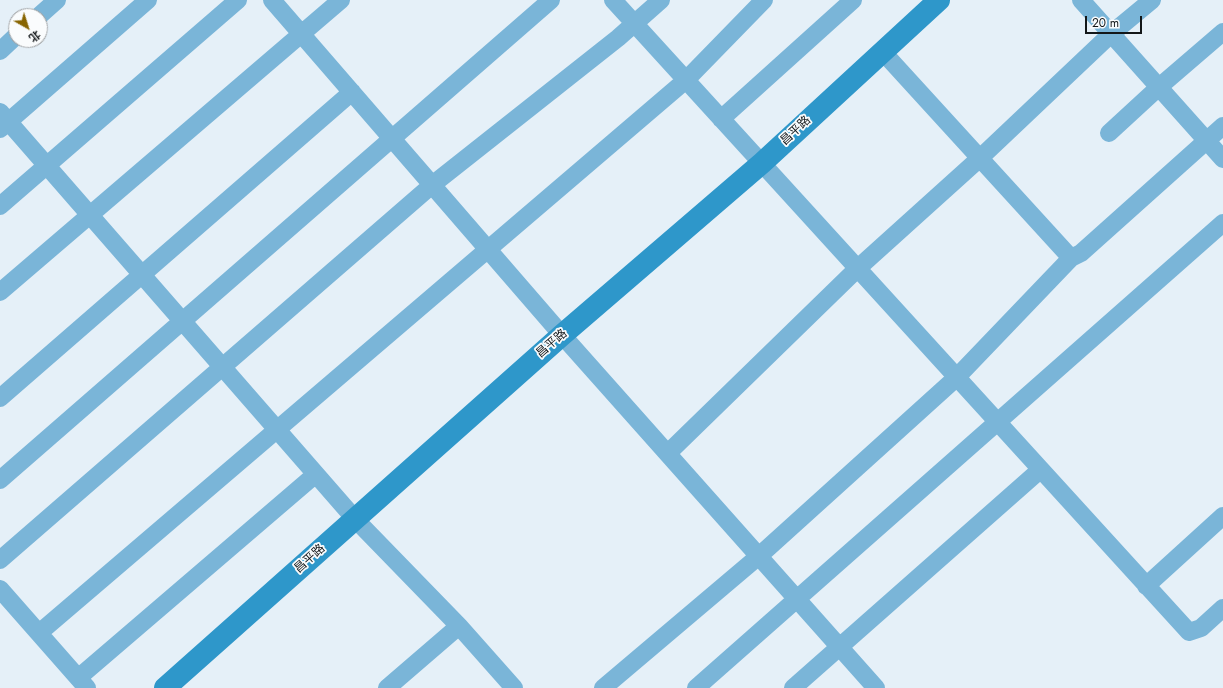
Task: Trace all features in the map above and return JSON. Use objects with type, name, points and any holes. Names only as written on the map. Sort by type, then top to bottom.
[{"type":"main road","name":"昌平路","points":[[165,688],[562,335],[762,163],[939,0]]},
{"type":"street","points":[[48,8],[57,0]]},
{"type":"street","points":[[148,0],[3,121],[46,165],[356,519],[459,626],[507,686]]},
{"type":"street","points":[[0,206],[238,0]]},
{"type":"street","points":[[272,0],[562,335],[876,688]]},
{"type":"street","points":[[0,292],[341,0]]},
{"type":"street","points":[[0,480],[551,0]]},
{"type":"street","points":[[614,0],[956,378],[1189,632],[1201,628],[1223,608]]},
{"type":"street","points":[[0,560],[432,185],[612,43],[661,0]]},
{"type":"street","points":[[39,634],[686,80],[764,0]]},
{"type":"street","points":[[721,119],[853,0]]},
{"type":"street","points":[[1080,0],[1223,159]]},
{"type":"street","points":[[668,453],[858,268],[980,158],[1111,34],[1152,0]]},
{"type":"street","points":[[1109,133],[1159,87],[1223,32]]},
{"type":"street","points":[[0,51],[8,44]]},
{"type":"street","points":[[882,51],[1071,258]]},
{"type":"street","points":[[0,398],[352,92]]},
{"type":"street","points":[[603,688],[759,556],[956,378],[1071,258],[1081,253],[1223,126]]},
{"type":"street","points":[[696,688],[1223,223]]},
{"type":"street","points":[[793,688],[1040,470]]},
{"type":"street","points":[[0,589],[82,683],[316,474]]},
{"type":"street","points":[[1146,586],[1223,516]]},
{"type":"street","points":[[388,688],[459,626]]}]
